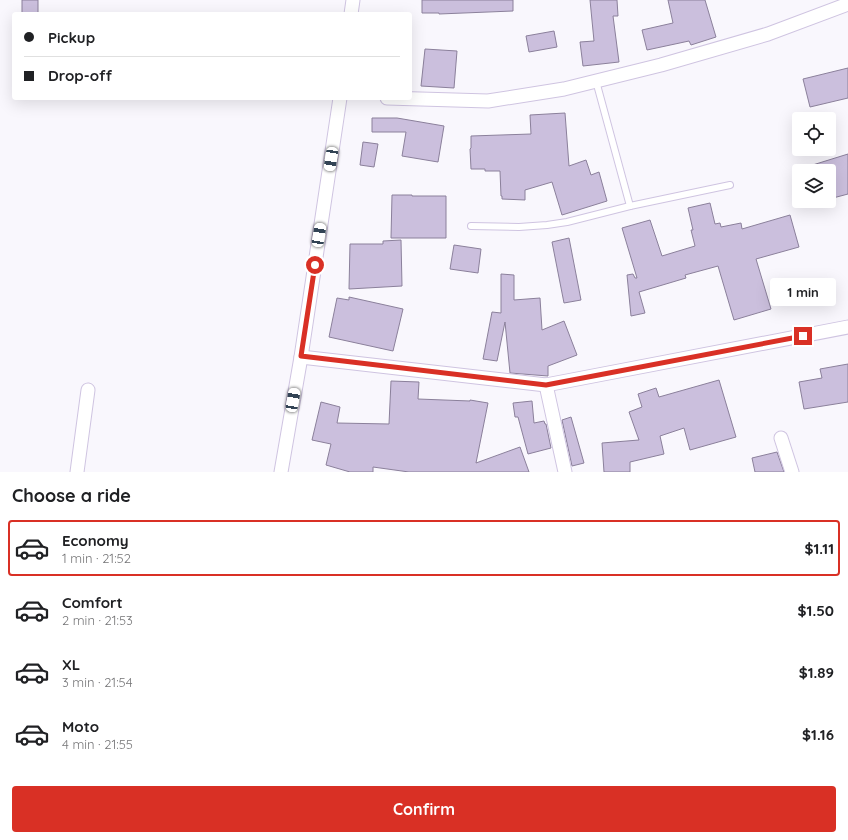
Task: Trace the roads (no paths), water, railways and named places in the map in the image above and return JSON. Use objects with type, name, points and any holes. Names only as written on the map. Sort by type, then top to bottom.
[{"type":"street","points":[[351,12],[353,0]]},
{"type":"street","points":[[412,99],[488,101],[564,89],[661,65],[768,34],[848,4]]},
{"type":"street","points":[[281,472],[301,356],[340,100]]},
{"type":"street","points":[[301,356],[546,385],[848,327]]},
{"type":"street","points":[[546,385],[565,472]]},
{"type":"street","points":[[77,472],[88,390]]},
{"type":"street","points":[[781,438],[792,472]]},
{"type":"lane","points":[[596,81],[630,206]]},
{"type":"lane","points":[[471,226],[519,227],[567,222],[630,206],[730,185]]}]
